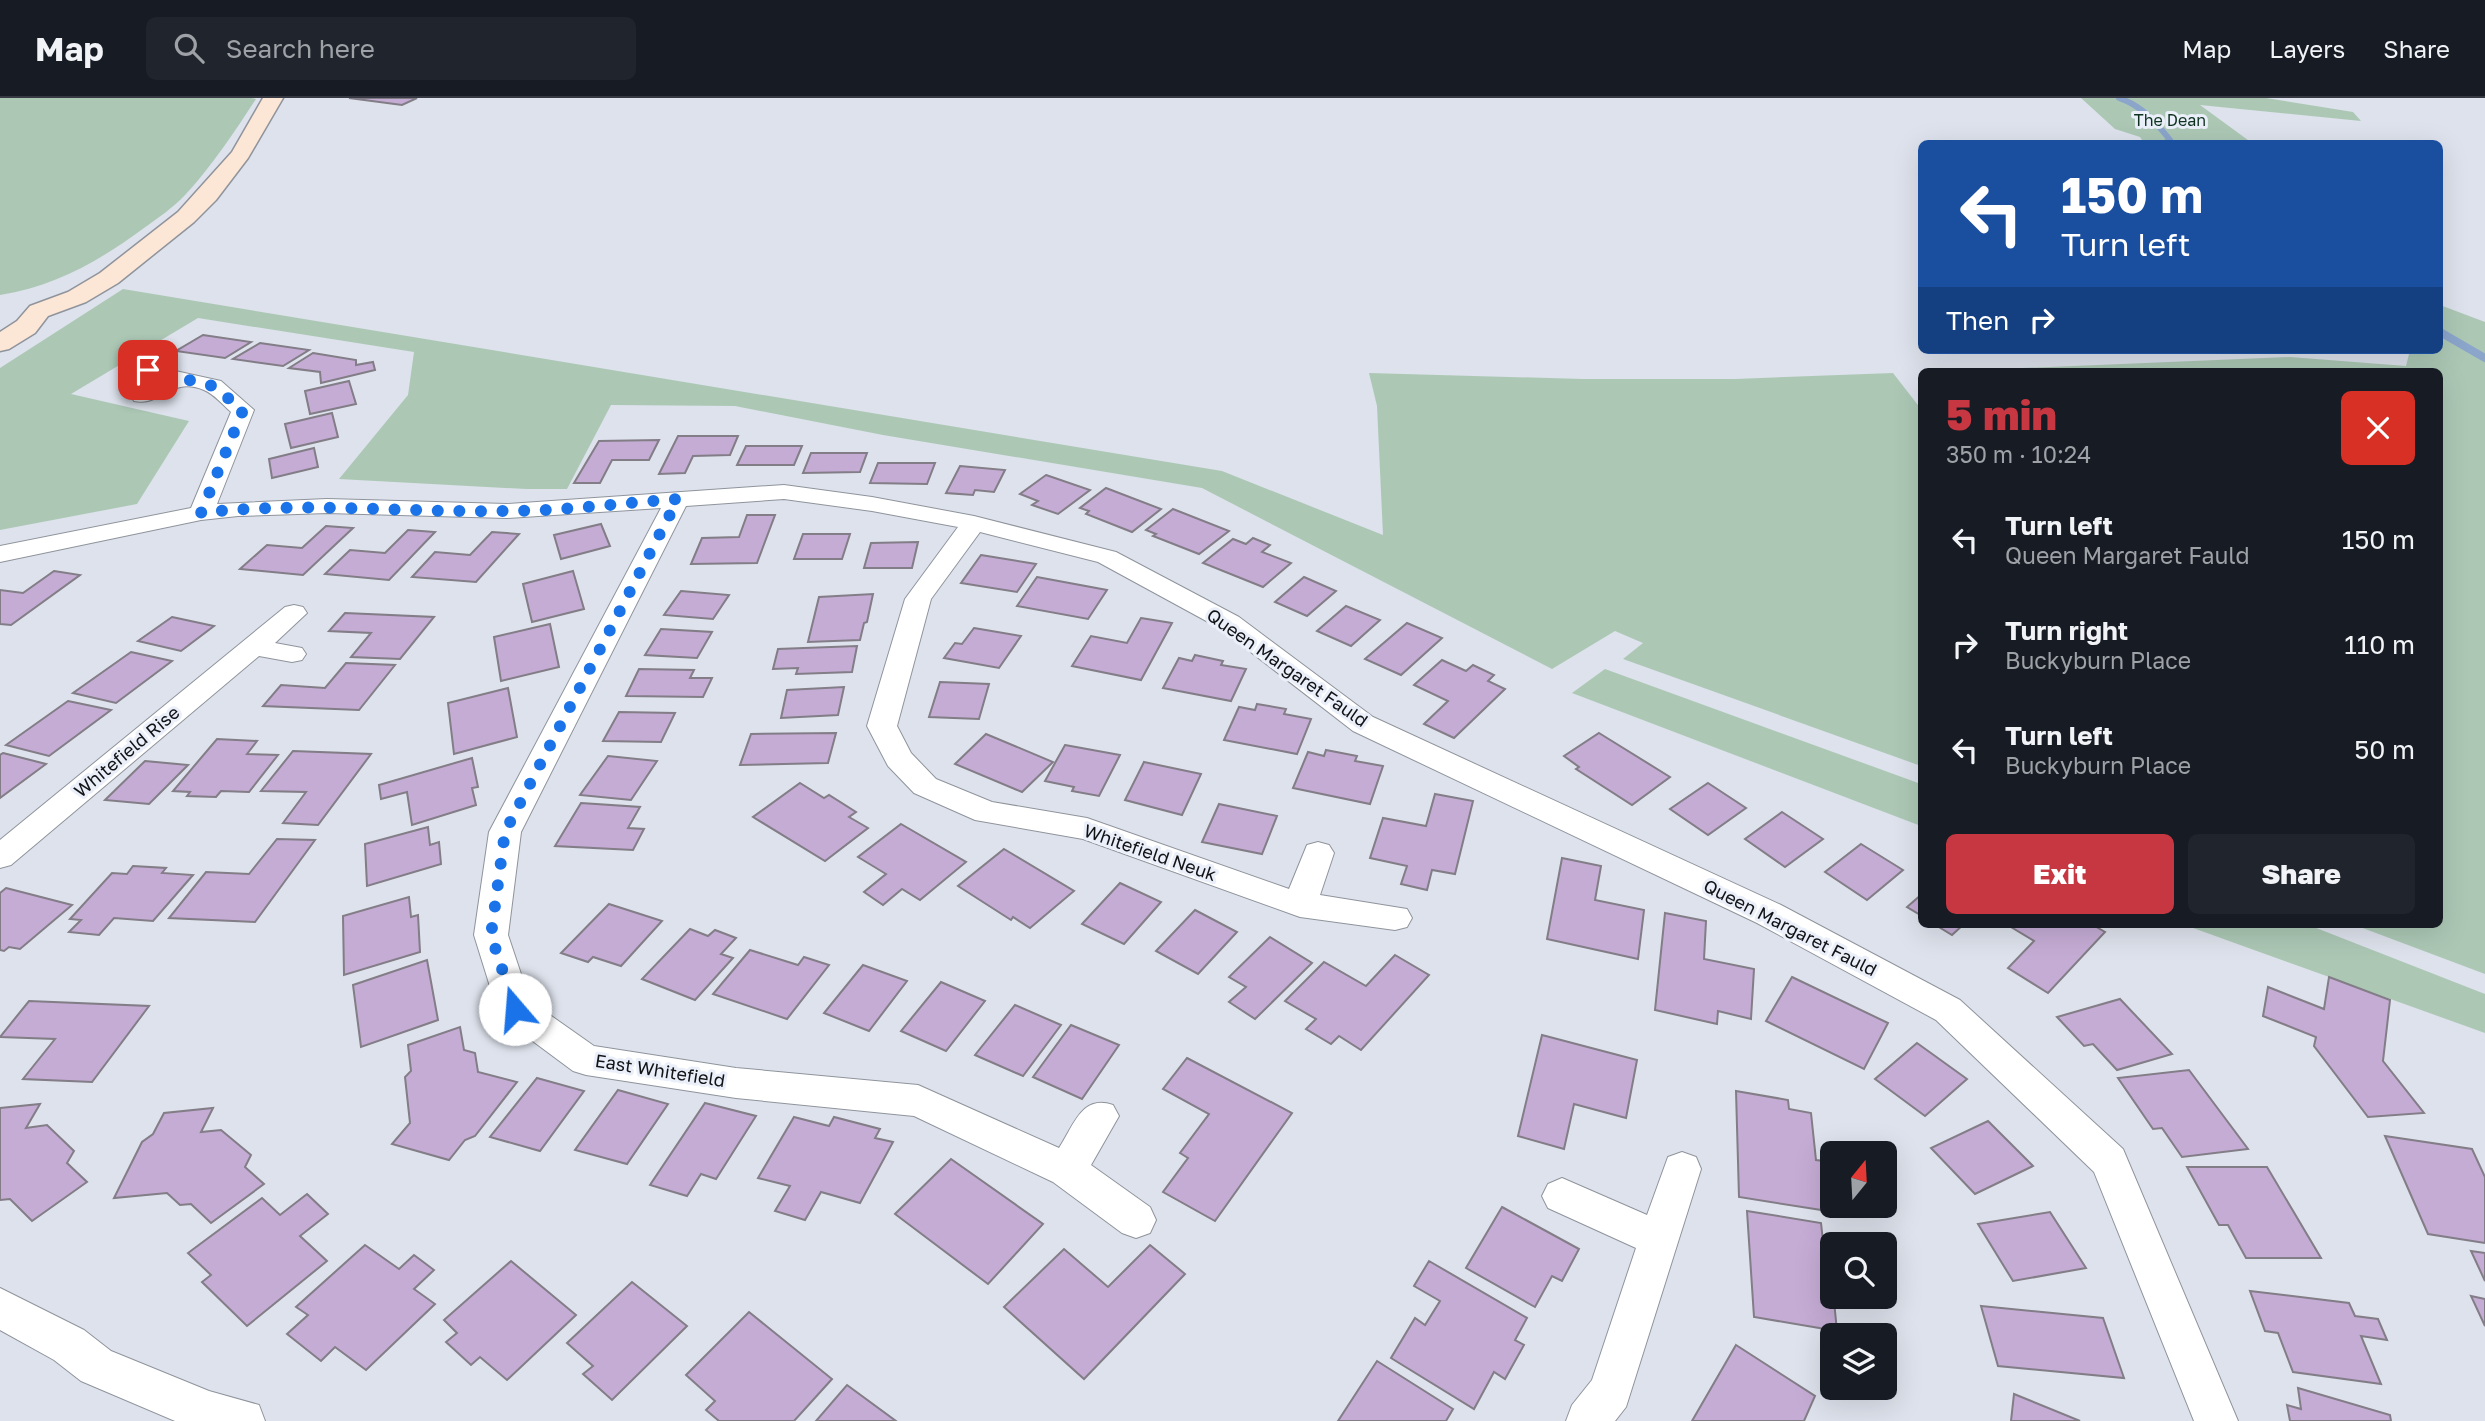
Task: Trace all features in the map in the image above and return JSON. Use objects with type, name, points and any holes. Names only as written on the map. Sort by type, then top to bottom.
[{"type":"main road","points":[[0,343],[26,327],[26,310],[77,297],[109,278],[186,218],[241,154],[273,98]]},
{"type":"street","points":[[148,370],[213,386],[243,410],[201,513]]},
{"type":"street","points":[[142,396],[178,378]]},
{"type":"street","name":"Queen Margaret Fauld","points":[[0,554],[201,513],[238,509],[327,506],[507,511],[784,492],[872,504],[975,523],[1107,557],[1230,623],[1363,724],[1769,914],[1948,1010],[2109,1161],[2216,1421]]},
{"type":"street","name":"East Whitefield","points":[[678,499],[505,832],[491,935],[515,1009],[586,1060],[736,1083],[918,1101],[1068,1170],[1136,1220]]},
{"type":"street","name":"Whitefield Neuk","points":[[975,523],[918,599],[883,726],[899,759],[925,786],[986,812],[1087,829],[1300,905],[1395,918]]},
{"type":"street","name":"Whitefield Rise","points":[[0,857],[294,613]]},
{"type":"street","points":[[253,647],[292,654]]},
{"type":"street","points":[[1300,905],[1318,853]]},
{"type":"street","points":[[1068,1170],[1100,1116]]},
{"type":"street","points":[[1588,1421],[1610,1392],[1682,1169]]},
{"type":"street","points":[[1562,1196],[1659,1239]]},
{"type":"street","points":[[0,1308],[69,1345],[96,1367],[209,1413],[243,1421]]},
{"type":"green space","points":[[0,98],[256,99],[205,172],[166,212],[110,251],[58,279],[0,295]]},
{"type":"green space","name":"The Dean","points":[[2081,98],[2266,98],[2353,112],[2361,121],[2200,105],[2248,140],[2142,140],[2115,129]]},
{"type":"green space","points":[[123,289],[1222,471],[1383,535],[1377,406],[1369,373],[1583,379],[1735,379],[1893,373],[1918,405],[1918,765],[1623,659],[1643,643],[1615,631],[1552,669],[1202,488],[883,435],[735,406],[611,405],[567,489],[339,479],[408,395],[414,352],[198,318],[71,394],[189,421],[137,504],[0,530],[0,368]]},
{"type":"green space","points":[[2443,306],[2485,322],[2485,974],[2363,928],[2443,928],[2443,368],[2024,368],[2290,357],[2406,366],[2409,354],[2443,354]]},
{"type":"green space","points":[[1605,669],[1918,783],[1918,825],[1572,693]]},
{"type":"green space","points":[[2193,928],[2316,928],[2485,994],[2485,1033]]},
{"type":"building","points":[[349,98],[417,98],[402,105]]},
{"type":"building","points":[[203,335],[251,342],[225,358],[176,351]]},
{"type":"building","points":[[260,343],[309,350],[283,366],[233,359]]},
{"type":"building","points":[[313,353],[356,360],[356,365],[373,362],[375,370],[321,383],[320,372],[289,368]]},
{"type":"building","points":[[349,381],[356,404],[310,414],[305,391]]},
{"type":"building","points":[[332,413],[338,437],[291,448],[285,424]]},
{"type":"building","points":[[678,436],[738,436],[730,455],[693,456],[685,473],[659,474]]},
{"type":"building","points":[[659,440],[649,460],[612,460],[600,483],[574,483],[599,441]]},
{"type":"building","points":[[746,446],[802,446],[794,465],[737,465]]},
{"type":"building","points":[[314,448],[318,467],[272,478],[269,459]]},
{"type":"building","points":[[811,453],[867,453],[860,472],[803,473]]},
{"type":"building","points":[[878,463],[935,463],[927,484],[870,483]]},
{"type":"building","points":[[960,466],[1005,470],[994,492],[975,490],[973,495],[946,493]]},
{"type":"building","points":[[1046,475],[1090,490],[1058,514],[1032,505],[1038,501],[1020,494]]},
{"type":"building","points":[[1106,488],[1161,509],[1132,532],[1086,514],[1089,511],[1080,508]]},
{"type":"building","points":[[1173,509],[1229,531],[1199,554],[1153,536],[1156,534],[1146,530]]},
{"type":"building","points":[[747,515],[775,515],[757,563],[691,564],[702,538],[739,537]]},
{"type":"building","points":[[601,524],[610,546],[561,559],[554,535]]},
{"type":"building","points":[[326,526],[353,528],[303,575],[240,569],[267,545],[302,548]]},
{"type":"building","points":[[408,530],[435,532],[389,580],[325,574],[350,550],[385,553]]},
{"type":"building","points":[[492,532],[519,534],[476,582],[412,577],[435,552],[470,555]]},
{"type":"building","points":[[803,534],[850,534],[842,559],[794,559]]},
{"type":"building","points":[[1253,538],[1270,545],[1262,552],[1291,563],[1263,587],[1203,563],[1233,539],[1246,544]]},
{"type":"building","points":[[918,542],[912,568],[864,568],[871,543]]},
{"type":"building","points":[[981,555],[1036,564],[1017,592],[961,583]]},
{"type":"building","points":[[54,571],[80,575],[11,625],[0,624],[0,590],[23,593]]},
{"type":"building","points":[[573,571],[584,609],[532,622],[523,584]]},
{"type":"building","points":[[1037,577],[1107,590],[1088,619],[1017,606]]},
{"type":"building","points":[[1304,577],[1336,591],[1307,616],[1275,602]]},
{"type":"building","points":[[681,591],[729,595],[713,619],[664,615]]},
{"type":"building","points":[[873,594],[860,640],[808,642],[819,597]]},
{"type":"building","points":[[1346,606],[1380,620],[1351,646],[1317,631]]},
{"type":"building","points":[[345,613],[434,617],[400,659],[351,657],[371,633],[329,631]]},
{"type":"building","points":[[172,617],[214,626],[181,651],[138,641]]},
{"type":"building","points":[[1141,618],[1172,623],[1141,680],[1072,666],[1091,636],[1127,643]]},
{"type":"building","points":[[1407,623],[1442,638],[1401,675],[1365,659]]},
{"type":"building","points":[[550,624],[559,667],[501,681],[494,637]]},
{"type":"building","points":[[974,628],[1021,636],[999,668],[944,658],[955,643],[962,644]]},
{"type":"building","points":[[661,629],[712,632],[697,658],[645,655]]},
{"type":"building","points":[[857,646],[852,672],[796,674],[798,668],[773,669],[778,649]]},
{"type":"building","points":[[131,652],[172,661],[116,703],[73,693]]},
{"type":"building","points":[[1195,655],[1223,661],[1221,665],[1246,669],[1231,701],[1163,688],[1179,658],[1192,661]]},
{"type":"building","points":[[1442,660],[1466,671],[1473,665],[1494,675],[1488,681],[1505,689],[1454,738],[1424,724],[1448,701],[1414,685]]},
{"type":"building","points":[[346,663],[395,665],[359,710],[263,706],[281,685],[325,688]]},
{"type":"building","points":[[639,669],[694,670],[690,678],[712,678],[703,697],[626,696]]},
{"type":"building","points":[[940,682],[989,684],[979,719],[929,717]]},
{"type":"building","points":[[844,687],[838,715],[781,718],[787,690]]},
{"type":"building","points":[[508,688],[517,737],[454,754],[448,703]]},
{"type":"building","points":[[68,701],[111,710],[49,756],[6,745]]},
{"type":"building","points":[[1257,704],[1286,709],[1284,714],[1311,719],[1297,754],[1224,740],[1239,707],[1255,710]]},
{"type":"building","points":[[619,712],[675,713],[661,742],[603,741]]},
{"type":"building","points":[[836,733],[828,763],[740,765],[751,734]]},
{"type":"building","points":[[1599,733],[1670,777],[1632,805],[1576,769],[1579,767],[1564,756]]},
{"type":"building","points":[[986,734],[1053,762],[1022,792],[955,764]]},
{"type":"building","points":[[217,739],[257,741],[247,754],[278,755],[249,792],[221,791],[216,797],[187,796],[190,792],[173,791]]},
{"type":"building","points":[[1065,745],[1120,755],[1099,796],[1072,791],[1074,787],[1045,781]]},
{"type":"building","points":[[1326,750],[1357,756],[1355,761],[1383,766],[1370,804],[1293,788],[1308,752],[1324,756]]},
{"type":"building","points":[[293,751],[371,754],[318,825],[283,823],[306,792],[261,791]]},
{"type":"building","points":[[3,753],[46,764],[0,798],[0,755]]},
{"type":"building","points":[[608,756],[657,761],[631,800],[580,795]]},
{"type":"building","points":[[472,758],[478,787],[472,788],[476,805],[412,825],[407,792],[381,799],[379,785]]},
{"type":"building","points":[[145,761],[188,765],[149,804],[105,800]]},
{"type":"building","points":[[1144,762],[1201,774],[1182,815],[1125,800]]},
{"type":"building","points":[[800,783],[824,798],[829,795],[856,812],[849,817],[868,828],[825,861],[753,817]]},
{"type":"building","points":[[1708,783],[1746,808],[1708,835],[1670,809]]},
{"type":"building","points":[[1435,794],[1473,801],[1455,874],[1432,870],[1427,890],[1401,884],[1407,866],[1370,858],[1383,818],[1426,826]]},
{"type":"building","points":[[581,803],[640,807],[628,828],[644,829],[633,850],[555,846]]},
{"type":"building","points":[[1219,804],[1277,816],[1262,854],[1202,842]]},
{"type":"building","points":[[1782,812],[1823,839],[1785,867],[1745,839]]},
{"type":"building","points":[[901,824],[966,862],[920,900],[902,889],[883,905],[864,892],[886,874],[858,857]]},
{"type":"building","points":[[428,827],[430,845],[439,842],[441,864],[367,886],[365,844]]},
{"type":"building","points":[[277,839],[315,840],[255,922],[169,918],[206,872],[249,874]]},
{"type":"building","points":[[1861,844],[1903,870],[1867,900],[1825,872]]},
{"type":"building","points":[[1004,849],[1074,891],[1030,928],[1013,917],[1011,920],[958,886]]},
{"type":"building","points":[[1562,858],[1601,866],[1595,900],[1644,910],[1638,959],[1547,939]]},
{"type":"building","points":[[133,866],[166,868],[162,873],[193,875],[153,921],[114,918],[99,935],[69,932],[81,920],[70,919],[112,873],[127,874]]},
{"type":"building","points":[[1120,883],[1161,902],[1124,944],[1082,924]]},
{"type":"building","points":[[6,888],[72,905],[20,949],[9,947],[4,951],[0,950],[0,893]]},
{"type":"building","points":[[409,897],[411,917],[418,915],[420,952],[344,975],[343,916]]},
{"type":"building","points":[[1918,897],[1918,914],[1907,907]]},
{"type":"building","points":[[609,904],[662,921],[621,966],[593,957],[588,962],[561,953]]},
{"type":"building","points":[[1195,910],[1237,932],[1198,974],[1156,951]]},
{"type":"building","points":[[1665,913],[1706,921],[1704,959],[1754,969],[1751,1019],[1718,1011],[1717,1024],[1655,1010]]},
{"type":"building","points":[[1941,928],[1960,928],[1952,935]]},
{"type":"building","points":[[2013,928],[2098,928],[2105,932],[2048,993],[2008,968],[2034,941]]},
{"type":"building","points":[[690,929],[708,936],[715,930],[736,938],[721,954],[733,958],[695,1000],[642,979]]},
{"type":"building","points":[[1270,937],[1312,963],[1255,1019],[1229,1002],[1246,987],[1229,977]]},
{"type":"building","points":[[750,950],[798,965],[804,957],[829,965],[787,1019],[713,994]]},
{"type":"building","points":[[1395,955],[1429,975],[1361,1050],[1339,1036],[1331,1044],[1306,1029],[1316,1019],[1285,1001],[1324,962],[1366,986]]},
{"type":"building","points":[[427,960],[438,1020],[361,1047],[353,985]]},
{"type":"building","points":[[863,965],[907,981],[869,1031],[824,1013]]},
{"type":"building","points":[[1792,977],[1888,1023],[1864,1069],[1766,1021]]},
{"type":"building","points":[[2329,977],[2390,1000],[2383,1061],[2424,1113],[2368,1117],[2314,1046],[2316,1037],[2263,1016],[2268,987],[2324,1009]]},
{"type":"building","points":[[941,982],[985,1001],[946,1051],[901,1031]]},
{"type":"building","points":[[2120,999],[2172,1054],[2117,1070],[2093,1044],[2084,1046],[2057,1017]]},
{"type":"building","points":[[29,1001],[149,1006],[92,1082],[23,1079],[55,1039],[0,1037]]},
{"type":"building","points":[[1015,1005],[1061,1025],[1023,1076],[975,1055]]},
{"type":"building","points":[[1071,1025],[1119,1045],[1082,1099],[1033,1077]]},
{"type":"building","points":[[460,1027],[464,1050],[475,1053],[478,1072],[517,1082],[475,1136],[465,1140],[449,1160],[392,1144],[410,1123],[405,1077],[411,1071],[408,1045]]},
{"type":"building","points":[[1542,1035],[1637,1060],[1626,1118],[1574,1104],[1564,1149],[1518,1136]]},
{"type":"building","points":[[1917,1043],[1967,1079],[1925,1116],[1875,1079]]},
{"type":"building","points":[[1187,1058],[1292,1113],[1215,1221],[1163,1192],[1188,1158],[1180,1153],[1209,1114],[1163,1089]]},
{"type":"building","points":[[2189,1070],[2248,1149],[2182,1157],[2162,1128],[2153,1129],[2118,1078]]},
{"type":"building","points":[[537,1078],[584,1091],[540,1151],[490,1137]]},
{"type":"building","points":[[618,1090],[668,1104],[627,1164],[575,1150]]},
{"type":"building","points":[[1736,1091],[1788,1100],[1789,1109],[1811,1113],[1816,1160],[1820,1160],[1820,1210],[1739,1197]]},
{"type":"building","points":[[705,1103],[756,1116],[716,1179],[701,1174],[687,1196],[650,1185]]},
{"type":"building","points":[[40,1104],[26,1128],[47,1125],[74,1151],[67,1163],[87,1182],[32,1221],[10,1199],[0,1200],[0,1108]]},
{"type":"building","points":[[213,1108],[201,1132],[221,1130],[251,1155],[245,1167],[264,1184],[211,1223],[191,1204],[180,1205],[167,1193],[114,1198],[142,1142],[153,1134],[164,1113]]},
{"type":"building","points":[[794,1117],[829,1126],[834,1117],[880,1129],[875,1138],[893,1142],[860,1203],[821,1192],[805,1220],[775,1211],[790,1186],[758,1178]]},
{"type":"building","points":[[1988,1121],[2033,1166],[1975,1194],[1931,1148]]},
{"type":"building","points":[[2385,1136],[2472,1149],[2485,1177],[2485,1243],[2428,1234]]},
{"type":"building","points":[[951,1159],[1043,1224],[988,1284],[895,1214]]},
{"type":"building","points":[[2187,1167],[2267,1167],[2321,1258],[2246,1258],[2228,1225],[2219,1225]]},
{"type":"building","points":[[307,1194],[328,1214],[300,1236],[327,1261],[247,1326],[202,1282],[211,1275],[188,1253],[262,1198],[280,1215]]},
{"type":"building","points":[[1502,1207],[1579,1249],[1562,1281],[1552,1276],[1535,1307],[1466,1268]]},
{"type":"building","points":[[1747,1211],[1821,1223],[1820,1309],[1835,1309],[1836,1323],[1820,1323],[1820,1328],[1754,1317]]},
{"type":"building","points":[[2050,1212],[2086,1268],[2013,1281],[1978,1224]]},
{"type":"building","points":[[365,1245],[399,1269],[414,1255],[434,1270],[414,1289],[435,1304],[366,1370],[335,1347],[321,1361],[287,1334],[308,1315],[296,1307]]},
{"type":"building","points":[[1150,1245],[1185,1274],[1084,1379],[1004,1307],[1064,1249],[1108,1287]]},
{"type":"building","points":[[2471,1251],[2485,1253],[2485,1281]]},
{"type":"building","points":[[511,1261],[576,1315],[507,1380],[480,1357],[471,1365],[446,1342],[457,1333],[444,1320]]},
{"type":"building","points":[[1429,1261],[1527,1318],[1515,1340],[1524,1345],[1505,1379],[1494,1372],[1474,1409],[1391,1358],[1415,1318],[1425,1325],[1440,1301],[1414,1286]]},
{"type":"building","points":[[632,1282],[687,1326],[612,1400],[583,1374],[593,1366],[567,1343]]},
{"type":"building","points":[[2250,1291],[2349,1303],[2355,1316],[2378,1319],[2387,1340],[2361,1336],[2381,1384],[2293,1372],[2278,1333],[2265,1331]]},
{"type":"building","points":[[2471,1296],[2485,1299],[2485,1326]]},
{"type":"building","points":[[1981,1306],[2103,1318],[2124,1378],[1998,1366]]},
{"type":"building","points":[[749,1312],[832,1379],[794,1421],[719,1421],[706,1410],[715,1401],[686,1375]]},
{"type":"building","points":[[1736,1345],[1815,1396],[1804,1421],[1692,1421]]},
{"type":"building","points":[[1377,1361],[1453,1409],[1446,1421],[1338,1421]]},
{"type":"building","points":[[847,1385],[896,1421],[816,1421]]},
{"type":"building","points":[[2298,1388],[2390,1415],[2391,1421],[2290,1421],[2287,1405],[2301,1409]]},
{"type":"building","points":[[2014,1394],[2080,1421],[2011,1421]]},
{"type":"waterway","points":[[2119,98],[2135,105],[2153,120],[2170,140]]},
{"type":"waterway","points":[[2443,334],[2485,358]]},
{"type":"route","points":[[148,370],[213,386],[243,410],[201,513],[327,506],[507,511],[678,499],[505,832],[491,935],[515,1009]]}]
